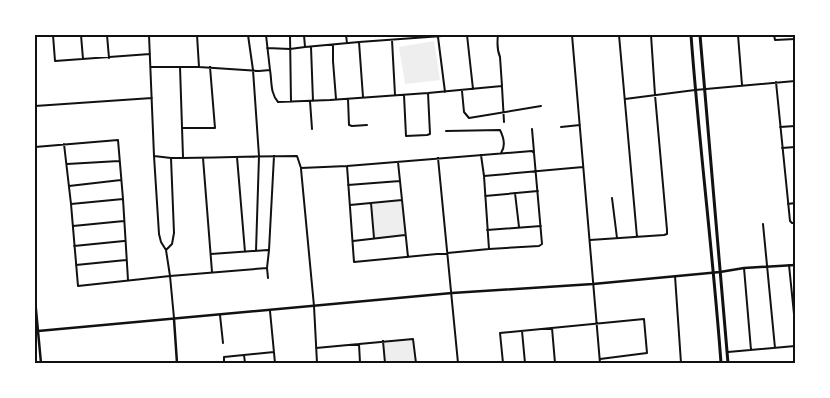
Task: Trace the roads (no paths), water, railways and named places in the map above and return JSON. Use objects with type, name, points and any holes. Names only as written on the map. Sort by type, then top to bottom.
[{"type":"main road","points":[[691,35],[721,363]]},
{"type":"main road","points":[[700,35],[728,363]]},
{"type":"street","points":[[53,35],[55,61],[150,54]]},
{"type":"street","points":[[81,35],[82,59]]},
{"type":"street","points":[[107,35],[109,58]]},
{"type":"street","points":[[149,35],[159,234],[166,250],[170,276],[177,363]]},
{"type":"street","points":[[197,35],[199,67]]},
{"type":"street","points":[[248,35],[253,70],[260,156],[256,251]]},
{"type":"street","points":[[266,35],[272,90],[278,102],[395,96],[502,86]]},
{"type":"street","points":[[290,35],[291,102]]},
{"type":"street","points":[[304,35],[305,47]]},
{"type":"street","points":[[346,35],[347,44]]},
{"type":"street","points":[[267,48],[290,49],[456,35]]},
{"type":"street","points":[[467,35],[473,90]]},
{"type":"street","points":[[498,35],[497,44],[500,57],[504,122]]},
{"type":"street","points":[[572,35],[600,363]]},
{"type":"street","points":[[619,35],[637,237]]},
{"type":"street","points":[[590,240],[666,234],[651,35]]},
{"type":"street","points":[[738,35],[742,85]]},
{"type":"street","points":[[774,35],[775,40],[795,39]]},
{"type":"street","points":[[438,37],[445,92]]},
{"type":"street","points":[[392,40],[395,96]]},
{"type":"street","points":[[360,42],[363,97]]},
{"type":"street","points":[[333,45],[338,99]]},
{"type":"street","points":[[311,47],[312,129]]},
{"type":"street","points":[[151,67],[270,70]]},
{"type":"street","points":[[180,67],[183,158]]},
{"type":"street","points":[[182,128],[215,128],[210,67]]},
{"type":"street","points":[[625,99],[742,85],[795,81]]},
{"type":"street","points":[[776,82],[788,204],[791,222],[795,223]]},
{"type":"street","points":[[462,91],[464,112],[468,118],[541,106]]},
{"type":"street","points":[[404,95],[406,136],[427,135],[430,134],[428,93]]},
{"type":"street","points":[[35,106],[152,98]]},
{"type":"street","points":[[348,98],[349,125],[367,125]]},
{"type":"street","points":[[561,127],[580,125]]},
{"type":"street","points":[[780,127],[795,126]]},
{"type":"street","points":[[347,166],[354,262],[540,246],[543,242],[532,129]]},
{"type":"street","points":[[446,131],[500,130],[504,138],[504,149],[501,153]]},
{"type":"street","points":[[35,147],[118,140],[128,280]]},
{"type":"street","points":[[64,144],[78,286],[267,268]]},
{"type":"street","points":[[782,148],[795,147]]},
{"type":"street","points":[[301,168],[398,162],[530,150],[534,152]]},
{"type":"street","points":[[481,155],[489,249]]},
{"type":"street","points":[[154,156],[171,158],[297,156],[301,168],[314,306],[317,363]]},
{"type":"street","points":[[237,156],[245,252]]},
{"type":"street","points":[[268,278],[274,156]]},
{"type":"street","points":[[166,250],[172,244],[174,233],[171,158]]},
{"type":"street","points":[[203,158],[212,272]]},
{"type":"street","points":[[438,158],[458,363]]},
{"type":"street","points":[[66,164],[120,161]]},
{"type":"street","points":[[398,162],[408,257]]},
{"type":"street","points":[[484,176],[583,167]]},
{"type":"street","points":[[69,186],[122,180]]},
{"type":"street","points":[[348,185],[400,181]]},
{"type":"street","points":[[485,196],[538,191]]},
{"type":"street","points":[[515,193],[519,227]]},
{"type":"street","points":[[612,198],[617,238]]},
{"type":"street","points":[[71,204],[123,199]]},
{"type":"street","points":[[350,205],[402,200]]},
{"type":"street","points":[[371,203],[374,238]]},
{"type":"street","points":[[788,204],[795,203]]},
{"type":"street","points":[[73,226],[124,221]]},
{"type":"street","points":[[763,224],[775,348]]},
{"type":"street","points":[[487,230],[541,226]]},
{"type":"street","points":[[353,240],[406,235]]},
{"type":"street","points":[[74,246],[125,241]]},
{"type":"street","points":[[211,254],[269,250]]},
{"type":"street","points":[[76,265],[126,260]]},
{"type":"street","points":[[789,265],[795,324]]},
{"type":"street","points":[[37,332],[452,293],[593,284],[744,268],[795,265]]},
{"type":"street","points":[[744,268],[751,350]]},
{"type":"street","points":[[675,276],[681,363]]},
{"type":"street","points":[[35,299],[41,363]]},
{"type":"street","points":[[270,310],[276,363]]},
{"type":"street","points":[[220,314],[223,343]]},
{"type":"street","points":[[503,363],[500,333],[644,319],[647,354],[600,359]]},
{"type":"street","points":[[552,328],[556,363]]},
{"type":"street","points":[[522,331],[525,363]]},
{"type":"street","points":[[316,348],[413,339],[416,363]]},
{"type":"street","points":[[383,341],[385,363]]},
{"type":"street","points":[[359,344],[360,363]]},
{"type":"street","points":[[727,352],[795,346]]},
{"type":"street","points":[[224,363],[224,357],[274,352]]},
{"type":"street","points":[[244,355],[245,363]]}]
